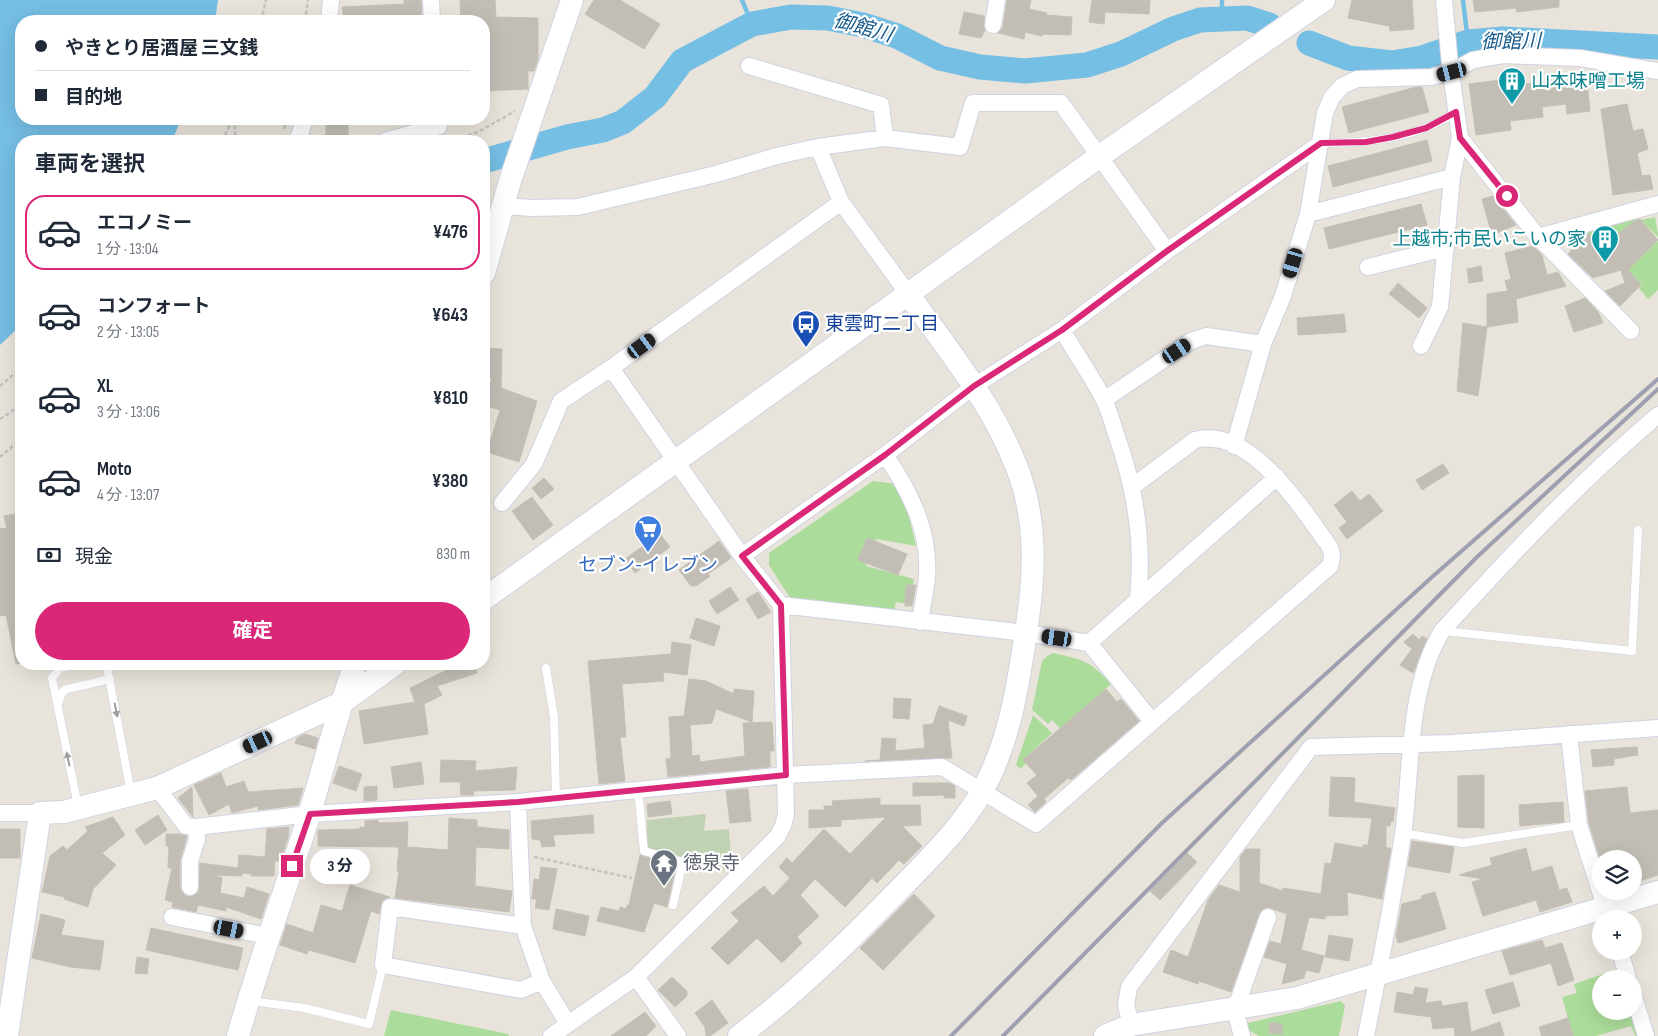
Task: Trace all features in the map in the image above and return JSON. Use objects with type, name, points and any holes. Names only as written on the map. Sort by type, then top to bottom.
[{"type":"street","points":[[330,15],[331,0]]},
{"type":"street","points":[[431,0],[432,15]]},
{"type":"street","points":[[490,252],[514,169],[571,0]]},
{"type":"street","points":[[993,25],[997,0]]},
{"type":"street","points":[[490,595],[1100,156],[1324,0]]},
{"type":"street","points":[[1421,346],[1440,307],[1452,177],[1460,138],[1445,22],[1444,0]]},
{"type":"street","points":[[1234,446],[1263,344],[1283,296],[1308,214],[1325,113],[1332,97],[1342,86],[1357,80],[1431,77],[1473,60],[1502,55],[1580,58],[1658,71]]},
{"type":"street","points":[[749,66],[881,105],[885,138]]},
{"type":"street","points":[[503,206],[532,208],[578,207],[818,147],[885,138],[960,147],[973,104],[1061,103],[1167,251]]},
{"type":"street","points":[[407,135],[439,125]]},
{"type":"street","points":[[1460,138],[1538,237],[1630,331]]},
{"type":"street","points":[[742,556],[885,455],[974,386],[1062,330],[1167,251],[1321,143]]},
{"type":"street","points":[[739,1036],[843,947],[933,854],[982,791],[997,760],[1014,707],[1033,582],[1034,552],[1031,524],[1018,469],[1007,444],[974,386],[841,202],[818,147]]},
{"type":"street","points":[[1308,214],[1452,177]]},
{"type":"street","points":[[502,503],[534,464],[561,401],[611,368],[841,202]]},
{"type":"street","points":[[1538,237],[1658,204]]},
{"type":"street","points":[[1368,268],[1446,248]]},
{"type":"street","points":[[1062,330],[1104,400],[1132,487],[1140,540],[1141,568],[1138,598]]},
{"type":"street","points":[[1104,400],[1191,341],[1206,336],[1263,344]]},
{"type":"street","points":[[551,1036],[636,977],[777,837],[783,826],[786,814],[781,605],[742,556],[677,460],[611,368]]},
{"type":"street","points":[[1366,1036],[1403,834],[1412,744],[1423,676],[1433,645],[1442,631],[1519,547],[1632,437],[1658,415]]},
{"type":"street","points":[[157,788],[186,826],[196,827],[310,814],[518,802],[786,775],[942,767],[1036,824],[1151,720],[1330,566],[1332,551],[1277,477],[1261,461],[1234,446],[1208,437],[1195,440],[1132,487]]},
{"type":"street","points":[[885,455],[901,477],[913,500],[926,549],[927,576],[920,622]]},
{"type":"street","points":[[1089,643],[1277,477]]},
{"type":"street","points":[[781,605],[1026,633],[1089,643],[1151,720]]},
{"type":"street","points":[[238,1036],[268,936],[310,814],[341,702],[353,670]]},
{"type":"street","points":[[0,813],[64,812],[157,788],[341,702],[386,670]]},
{"type":"street","points":[[1131,1025],[1126,1004],[1129,987],[1311,747],[1453,743],[1658,728]]},
{"type":"street","points":[[1569,734],[1579,825],[1607,910]]},
{"type":"street","points":[[518,802],[522,926],[542,981],[568,1024]]},
{"type":"street","points":[[7,1036],[40,813]]},
{"type":"street","points":[[190,887],[190,861],[196,839],[196,827]]},
{"type":"street","points":[[1615,910],[1658,892]]},
{"type":"street","points":[[522,926],[390,907],[383,965],[521,990],[542,981]]},
{"type":"street","points":[[1242,1036],[1235,1010],[1268,917]]},
{"type":"street","points":[[1106,1036],[1131,1025],[1235,1010],[1297,998],[1592,917]]},
{"type":"street","points":[[172,918],[268,936]]},
{"type":"street","points":[[636,977],[678,1036]]},
{"type":"street","points":[[1641,1020],[1646,1036]]},
{"type":"lane","points":[[1321,143],[1366,142],[1393,137],[1426,128],[1456,112]]},
{"type":"lane","points":[[1442,631],[1632,651],[1638,530]]},
{"type":"lane","points":[[546,668],[554,717],[556,798]]},
{"type":"lane","points":[[58,670],[52,678],[78,807]]},
{"type":"lane","points":[[108,670],[132,796]]},
{"type":"lane","points":[[57,706],[62,692],[67,689],[110,680]]},
{"type":"lane","points":[[638,789],[644,851],[683,862],[673,905]]},
{"type":"lane","points":[[1403,834],[1463,843],[1579,825]]},
{"type":"lane","points":[[248,1001],[304,1008],[369,1024],[383,965]]},
{"type":"path","points":[[262,15],[266,0]]},
{"type":"path","points":[[306,15],[308,0]]},
{"type":"path","points":[[468,135],[535,104]]},
{"type":"path","points":[[0,386],[15,373]]},
{"type":"path","points":[[0,419],[15,409]]},
{"type":"path","points":[[0,457],[15,444]]},
{"type":"path","points":[[520,854],[632,878]]},
{"type":"green space","points":[[1655,217],[1658,234],[1658,237],[1641,220]]},
{"type":"green space","points":[[1638,219],[1602,246],[1585,231]]},
{"type":"green space","points":[[1658,241],[1658,290],[1648,299],[1639,288],[1642,285],[1628,270]]},
{"type":"green space","points":[[873,481],[897,484],[906,504],[916,546],[876,539],[874,546],[871,546],[866,566],[914,579],[909,604],[896,602],[893,616],[792,601],[769,565],[769,553]]},
{"type":"green space","points":[[1053,653],[1072,657],[1091,665],[1111,684],[1061,729],[1052,720],[1048,724],[1032,710],[1042,661]]},
{"type":"green space","points":[[1033,715],[1052,733],[1024,759],[1027,763],[1020,769],[1016,765]]},
{"type":"green space","points":[[706,814],[704,831],[729,829],[732,872],[647,849],[647,820]]},
{"type":"green space","points":[[1592,978],[1592,1020],[1635,1020],[1640,1036],[1635,1036],[1631,1026],[1596,1036],[1573,1036],[1562,997],[1577,993],[1574,984]]},
{"type":"green space","points":[[1341,1001],[1345,1006],[1339,1036],[1259,1036],[1248,1030],[1248,1023]]},
{"type":"green space","points":[[391,1010],[508,1034],[509,1036],[384,1036]]},
{"type":"water","points":[[0,0],[218,0],[216,15],[15,15],[15,125],[179,125],[174,135],[15,135],[15,331],[0,345]]},
{"type":"building","points":[[404,0],[421,0],[422,15],[343,15],[342,7],[404,4]]},
{"type":"building","points":[[460,0],[495,0],[496,17],[538,18],[538,59],[534,71],[528,71],[528,89],[490,91],[490,15],[461,15]]},
{"type":"building","points":[[594,0],[620,0],[660,24],[644,49],[585,14]]},
{"type":"building","points":[[1007,0],[1031,0],[1029,9],[1047,13],[1046,15],[1072,17],[1071,35],[1042,34],[1042,36],[1025,32],[1024,39],[998,33],[1003,27]]},
{"type":"building","points":[[1092,0],[1150,0],[1149,14],[1105,12],[1104,24],[1089,22]]},
{"type":"building","points":[[1352,0],[1412,0],[1414,29],[1390,31],[1389,26],[1348,18]]},
{"type":"building","points":[[1473,0],[1559,0],[1559,7],[1517,12],[1516,8],[1475,12]]},
{"type":"building","points":[[964,12],[984,16],[985,30],[981,38],[959,34]]},
{"type":"building","name":"山本味噌工場","points":[[1523,77],[1524,84],[1559,80],[1560,84],[1587,81],[1590,111],[1567,114],[1566,104],[1542,107],[1543,117],[1510,121],[1511,130],[1476,135],[1469,84]]},
{"type":"building","points":[[1422,87],[1429,112],[1349,133],[1342,107]]},
{"type":"building","points":[[1627,104],[1633,131],[1643,129],[1648,149],[1637,153],[1642,176],[1650,175],[1653,189],[1613,195],[1601,109]]},
{"type":"building","points":[[326,125],[348,125],[348,135],[326,135]]},
{"type":"building","points":[[1427,140],[1432,161],[1333,187],[1328,166]]},
{"type":"building","points":[[1493,196],[1516,225],[1492,235],[1482,199]]},
{"type":"building","points":[[1421,204],[1427,225],[1329,249],[1324,228]]},
{"type":"building","name":"上越市;市民いこいの家","points":[[1640,219],[1658,240],[1628,270],[1641,285],[1620,306],[1605,291],[1625,283],[1621,270],[1593,278],[1568,254],[1588,234],[1602,246]]},
{"type":"building","points":[[1533,246],[1542,255],[1547,275],[1558,272],[1566,286],[1516,299],[1518,322],[1487,327],[1487,294],[1508,291],[1505,281],[1511,279],[1505,253]]},
{"type":"building","points":[[1481,266],[1483,281],[1469,283],[1467,269]]},
{"type":"building","points":[[1398,283],[1427,308],[1419,318],[1389,294]]},
{"type":"building","points":[[1585,298],[1598,312],[1603,323],[1574,332],[1565,306]]},
{"type":"building","points":[[1344,314],[1346,332],[1298,335],[1297,318]]},
{"type":"building","points":[[1463,323],[1487,327],[1478,396],[1457,391]]},
{"type":"building","points":[[490,348],[502,349],[501,388],[537,401],[519,462],[490,453],[490,442],[500,410],[490,407],[490,385],[492,378],[490,378]]},
{"type":"building","points":[[1443,464],[1449,473],[1422,490],[1416,480]]},
{"type":"building","points":[[544,478],[554,489],[541,499],[532,488]]},
{"type":"building","points":[[1352,491],[1360,501],[1369,494],[1383,511],[1347,539],[1339,528],[1347,522],[1334,505]]},
{"type":"building","points":[[532,497],[553,525],[533,540],[512,511]]},
{"type":"building","points":[[15,514],[15,659],[6,615],[0,616],[0,529],[7,528],[4,516]]},
{"type":"building","name":"セブン-イレブン","points":[[660,534],[670,547],[635,573],[625,559]]},
{"type":"building","points":[[867,538],[907,554],[898,575],[858,560]]},
{"type":"building","points":[[719,541],[731,558],[708,574],[710,576],[696,586],[691,586],[679,570]]},
{"type":"building","points":[[906,585],[916,585],[912,606],[905,606]]},
{"type":"building","points":[[730,587],[739,600],[717,614],[709,601]]},
{"type":"building","points":[[758,592],[771,612],[758,619],[746,599]]},
{"type":"building","points":[[696,618],[720,626],[714,646],[690,638]]},
{"type":"building","points":[[1413,634],[1419,640],[1422,636],[1427,639],[1413,673],[1400,665],[1412,649],[1404,642]]},
{"type":"building","points":[[672,642],[691,645],[687,675],[663,672],[664,681],[622,684],[626,737],[620,737],[625,781],[599,784],[588,661],[671,654]]},
{"type":"building","points":[[476,670],[477,673],[437,686],[442,695],[424,704],[428,734],[364,744],[359,711],[415,702],[410,688],[445,671]]},
{"type":"building","points":[[689,679],[706,681],[734,694],[734,689],[754,691],[752,722],[716,709],[712,723],[690,725],[692,756],[699,755],[700,762],[745,756],[743,723],[772,722],[774,751],[770,751],[770,767],[668,777],[666,759],[671,758],[669,717],[684,716]]},
{"type":"building","points":[[1106,689],[1117,702],[1121,699],[1139,721],[1071,780],[1068,778],[1044,799],[1046,802],[1035,812],[1028,805],[1038,796],[1027,783],[1037,775],[1023,760]]},
{"type":"building","points":[[894,698],[911,699],[909,719],[893,718]]},
{"type":"building","points":[[939,706],[967,716],[964,726],[948,720],[952,758],[865,761],[880,760],[882,738],[896,739],[895,751],[925,748],[923,725],[933,724]]},
{"type":"building","points":[[305,734],[318,738],[315,749],[295,743],[297,738]]},
{"type":"building","points":[[1637,747],[1638,755],[1614,759],[1614,765],[1593,767],[1591,750]]},
{"type":"building","points":[[441,760],[476,761],[475,771],[517,767],[515,790],[473,791],[474,795],[461,795],[460,782],[440,782]]},
{"type":"building","points":[[421,762],[424,784],[394,788],[391,767]]},
{"type":"building","points":[[339,766],[362,774],[356,791],[333,783]]},
{"type":"building","points":[[221,773],[226,787],[244,781],[248,792],[303,788],[298,805],[258,810],[258,806],[232,813],[229,804],[209,815],[194,785]]},
{"type":"building","points":[[1484,775],[1484,828],[1458,827],[1458,776]]},
{"type":"building","points":[[1331,777],[1355,778],[1354,802],[1395,808],[1393,822],[1391,821],[1390,826],[1386,826],[1386,848],[1391,848],[1382,899],[1347,892],[1348,915],[1326,916],[1325,919],[1309,917],[1301,950],[1324,956],[1319,973],[1306,970],[1304,978],[1282,984],[1287,964],[1264,957],[1270,941],[1281,944],[1287,914],[1267,907],[1259,914],[1231,992],[1199,981],[1198,984],[1163,972],[1171,950],[1188,957],[1208,900],[1219,885],[1240,892],[1240,857],[1246,849],[1260,849],[1259,883],[1283,891],[1283,888],[1321,894],[1325,863],[1331,864],[1335,843],[1363,848],[1363,845],[1368,845],[1372,818],[1329,816]]},
{"type":"building","points":[[913,783],[950,783],[955,786],[955,798],[944,798],[944,795],[913,796]]},
{"type":"building","points":[[377,786],[377,800],[364,801],[364,787]]},
{"type":"building","points":[[192,787],[193,817],[178,798]]},
{"type":"building","points":[[1627,787],[1630,813],[1658,810],[1658,875],[1642,880],[1642,850],[1597,850],[1589,823],[1585,791]]},
{"type":"building","points":[[748,789],[751,821],[730,823],[726,791]]},
{"type":"building","points":[[880,798],[880,805],[920,805],[921,825],[902,826],[922,846],[904,864],[899,860],[877,883],[872,878],[845,907],[815,879],[800,895],[819,916],[797,937],[802,943],[782,963],[757,938],[728,965],[711,948],[739,921],[731,913],[764,886],[773,896],[790,878],[779,867],[787,858],[792,863],[824,829],[850,854],[886,817],[841,820],[841,826],[809,828],[809,810],[824,810],[824,806],[833,806],[832,801]]},
{"type":"building","points":[[670,801],[672,814],[648,817],[647,804]]},
{"type":"building","points":[[1563,802],[1564,822],[1520,826],[1519,805]]},
{"type":"building","points":[[158,815],[167,830],[145,845],[135,830]]},
{"type":"building","points":[[593,815],[594,833],[553,835],[555,846],[542,847],[540,840],[532,839],[531,821]]},
{"type":"building","points":[[113,817],[125,835],[102,853],[116,865],[93,889],[88,907],[64,899],[65,897],[42,892],[50,856],[63,846],[67,850],[88,831],[85,827]]},
{"type":"building","points":[[449,818],[477,820],[477,827],[509,830],[509,849],[476,847],[475,886],[512,891],[509,912],[395,898],[399,871],[397,871],[399,847],[318,846],[318,830],[360,829],[360,827],[365,827],[365,821],[378,820],[378,823],[408,822],[407,847],[448,850]]},
{"type":"building","points":[[289,827],[288,838],[280,862],[275,860],[274,876],[251,876],[252,874],[242,873],[242,876],[213,875],[222,878],[220,893],[244,898],[247,887],[269,894],[261,919],[226,907],[226,911],[198,905],[196,912],[172,907],[173,902],[165,900],[172,868],[168,868],[169,846],[166,846],[166,834],[187,836],[180,861],[180,887],[185,895],[190,897],[199,892],[200,863],[238,868],[239,855],[265,857],[267,829]]},
{"type":"building","points":[[0,829],[20,829],[20,858],[0,858]]},
{"type":"building","points":[[1412,841],[1454,847],[1450,873],[1408,866]]},
{"type":"building","points":[[1526,848],[1532,872],[1552,866],[1559,890],[1567,888],[1572,902],[1540,912],[1536,900],[1483,916],[1472,882],[1483,879],[1459,875],[1492,865],[1490,858]]},
{"type":"building","points":[[1187,853],[1197,862],[1160,900],[1150,891]]},
{"type":"building","points":[[640,855],[676,866],[667,907],[654,903],[644,932],[597,921],[601,907],[619,911],[620,907],[626,909],[627,905],[629,905]]},
{"type":"building","points":[[541,867],[557,869],[549,910],[535,908],[537,899],[532,899],[534,879],[539,880]]},
{"type":"building","points":[[350,885],[390,897],[382,901],[379,914],[371,911],[355,963],[309,950],[307,954],[280,945],[287,924],[313,933],[321,905],[342,911]]},
{"type":"building","points":[[1435,892],[1446,929],[1398,943],[1396,936],[1402,904],[1422,899],[1421,896]]},
{"type":"building","points":[[914,894],[935,916],[883,970],[860,948]]},
{"type":"building","points":[[556,909],[589,916],[585,936],[553,929]]},
{"type":"building","points":[[41,914],[65,920],[61,935],[104,941],[100,970],[70,967],[32,958]]},
{"type":"building","points":[[151,928],[243,948],[238,970],[146,950]]},
{"type":"building","points":[[1329,935],[1353,939],[1349,961],[1325,957]]},
{"type":"building","points":[[1542,940],[1545,948],[1562,943],[1574,980],[1558,986],[1551,963],[1510,975],[1502,951]]},
{"type":"building","points":[[137,957],[149,959],[147,974],[135,973]]},
{"type":"building","points":[[672,977],[687,991],[687,996],[675,1007],[658,990]]},
{"type":"building","points":[[1513,982],[1520,1006],[1493,1014],[1485,990]]},
{"type":"building","points":[[1415,987],[1428,989],[1425,1003],[1441,1001],[1442,1006],[1467,1002],[1471,1032],[1500,1022],[1504,1036],[1455,1036],[1454,1027],[1433,1029],[1431,1017],[1394,1012],[1397,992],[1413,995]]},
{"type":"building","points":[[712,1000],[728,1023],[710,1036],[706,1036],[705,1027],[695,1013]]},
{"type":"building","points":[[645,1012],[656,1026],[646,1036],[611,1036]]},
{"type":"building","points":[[1568,1018],[1573,1036],[1542,1036],[1539,1027]]},
{"type":"building","points":[[1270,1022],[1282,1024],[1282,1034],[1269,1033]]},
{"type":"waterway","points":[[742,0],[752,24]]},
{"type":"waterway","points":[[1222,0],[1222,18]]},
{"type":"waterway","points":[[1463,0],[1468,42]]},
{"type":"waterway","name":"御館川","points":[[490,159],[567,137],[603,130],[623,122],[655,97],[682,61],[752,24],[791,17],[828,18],[863,25],[897,36],[940,58],[980,67],[1025,71],[1087,65],[1121,54],[1173,29],[1200,20],[1247,18],[1269,25]]},
{"type":"waterway","name":"御館川","points":[[1309,43],[1348,58],[1392,63],[1422,58],[1468,42],[1503,39],[1658,47]]},
{"type":"railway","points":[[951,1036],[1162,823],[1432,577],[1658,379]]},
{"type":"railway","points":[[1003,1036],[1477,557],[1658,389]]},
{"type":"place","name":"山本味噌工場","points":[[1512,105]]},
{"type":"place","name":"上越市;市民いこいの家","points":[[1605,263]]},
{"type":"place","name":"東雲町二丁目","points":[[806,348]]},
{"type":"place","name":"セブン-イレブン","points":[[648,553]]},
{"type":"place","name":"徳泉寺","points":[[664,887]]},
{"type":"route","points":[[292,866],[310,814],[518,802],[786,775],[781,605],[742,556],[885,455],[974,386],[1062,330],[1167,251],[1321,143],[1366,142],[1393,137],[1440,123],[1456,112],[1460,138],[1507,196]]}]
